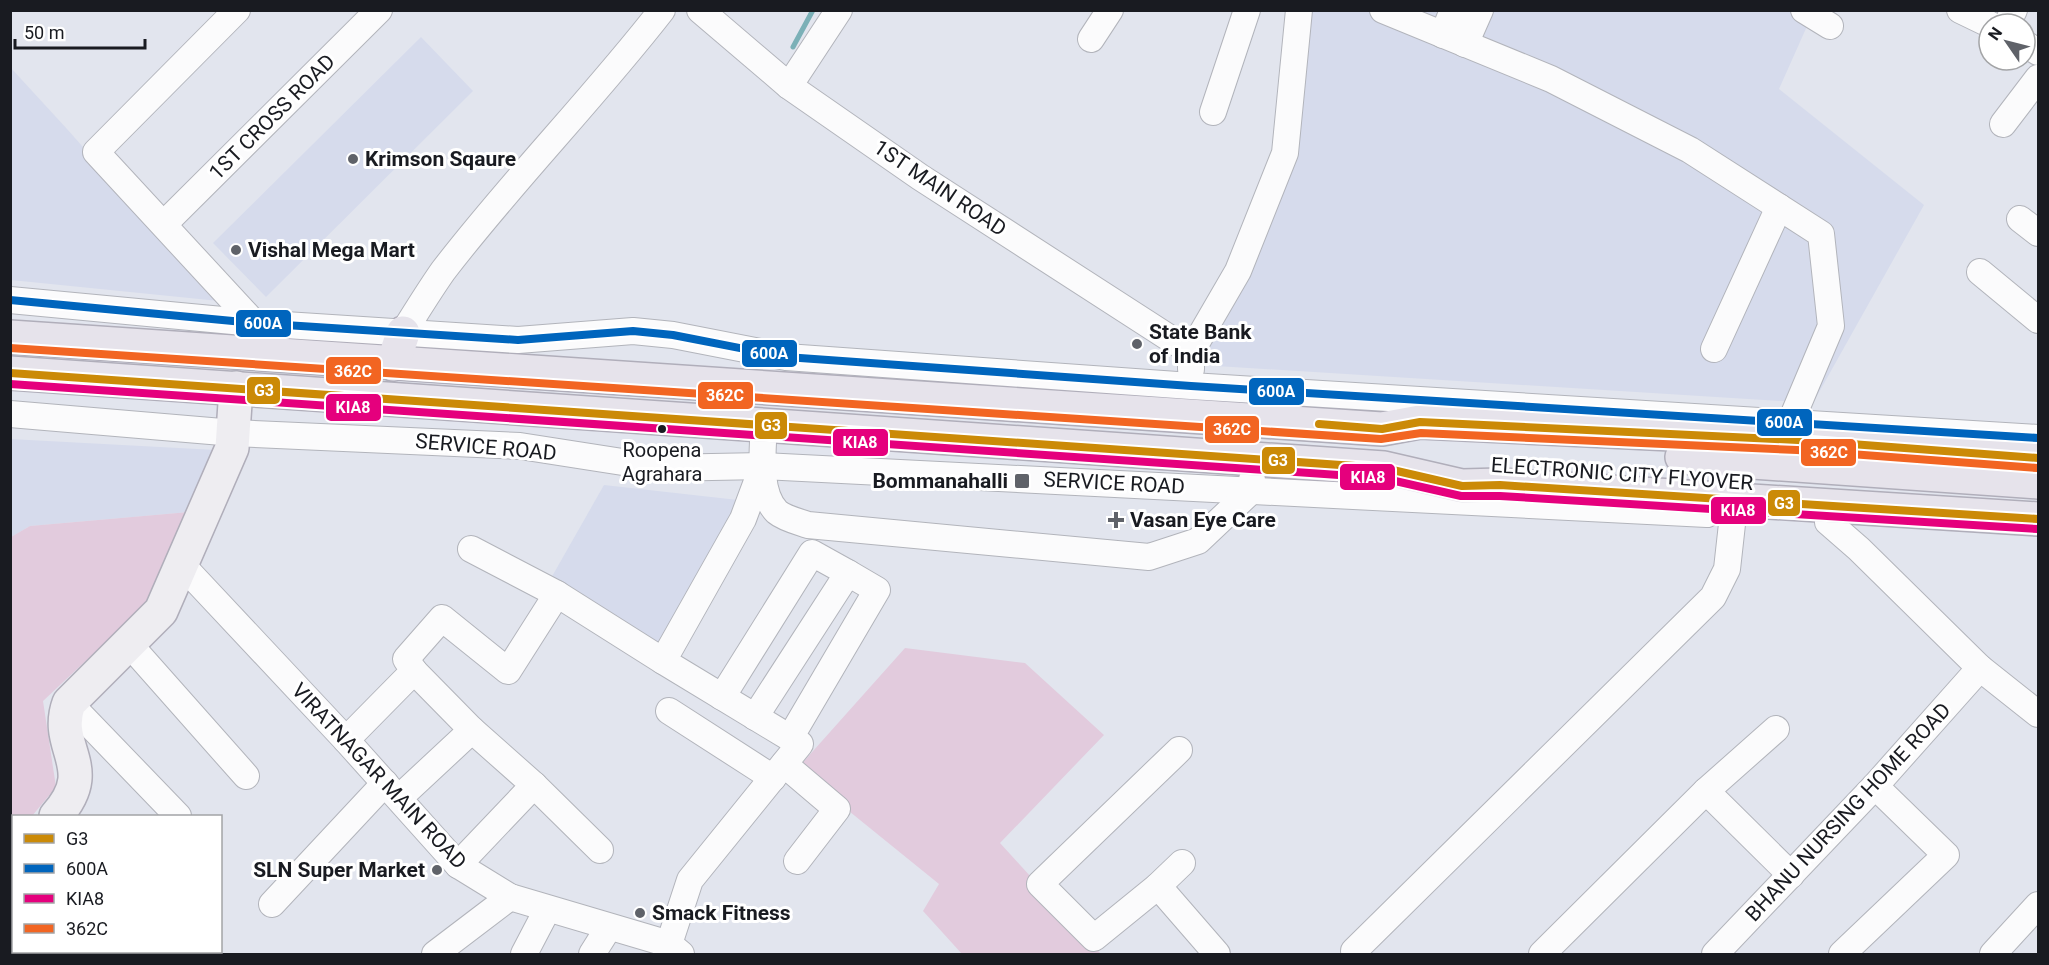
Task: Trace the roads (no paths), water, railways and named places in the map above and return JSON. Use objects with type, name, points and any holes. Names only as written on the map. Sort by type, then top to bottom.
[{"type":"highway","points":[[393,364],[403,333]]},
{"type":"highway","points":[[10,337],[1382,429],[1432,423],[1798,440],[2038,458]]},
{"type":"highway","points":[[10,373],[764,424],[1252,474],[1384,468],[1462,486],[1511,486],[2038,519]]},
{"type":"highway","name":"ELECTRONIC CITY FLYOVER","points":[[1382,429],[1505,444],[1968,488],[2038,503]]},
{"type":"highway","name":"ELECTRONIC CITY FLYOVER","points":[[1384,468],[1497,464],[1968,488],[2038,482]]},
{"type":"main road","points":[[57,815],[70,801],[75,782],[64,717],[69,703],[161,611],[232,448],[236,388]]},
{"type":"street","points":[[237,10],[96,152],[254,323]]},
{"type":"street","name":"1ST CROSS ROAD","points":[[164,224],[379,10]]},
{"type":"street","points":[[403,333],[442,272],[529,166],[614,72],[662,10]]},
{"type":"street","name":"1ST MAIN ROAD","points":[[700,10],[789,86],[920,177],[1191,352]]},
{"type":"street","points":[[789,86],[838,10]]},
{"type":"street","points":[[1091,39],[1110,10]]},
{"type":"street","points":[[1213,112],[1247,10]]},
{"type":"street","points":[[1191,386],[1191,352],[1238,271],[1285,153],[1299,10]]},
{"type":"street","points":[[1383,10],[1410,16],[1454,40],[1551,79],[1690,150],[1821,234],[1831,326],[1791,421]]},
{"type":"street","points":[[1453,10],[1454,40]]},
{"type":"street","points":[[1454,40],[1480,10]]},
{"type":"street","points":[[1804,10],[1830,26]]},
{"type":"street","points":[[1960,10],[1977,18]]},
{"type":"street","points":[[2003,124],[2038,78]]},
{"type":"street","points":[[1714,349],[1779,207]]},
{"type":"street","points":[[1980,272],[2038,320]]},
{"type":"street","points":[[10,300],[254,323],[518,340],[633,331],[673,335],[786,357],[1191,386],[1791,421],[2038,438]]},
{"type":"street","name":"SERVICE ROAD","points":[[10,414],[234,433],[520,446],[661,468],[763,466],[1252,474],[1733,515],[2038,535]]},
{"type":"street","points":[[764,424],[763,466],[767,494],[777,512],[808,525],[1149,557],[1198,541],[1252,474]]},
{"type":"street","points":[[663,661],[743,519],[763,466]]},
{"type":"street","points":[[1354,951],[1713,597],[1727,569],[1733,515]]},
{"type":"street","points":[[1828,522],[1860,549],[1980,668],[2038,714]]},
{"type":"street","points":[[471,549],[557,594],[800,744],[690,880],[675,949]]},
{"type":"street","points":[[722,697],[812,553],[877,590],[790,738]]},
{"type":"street","name":"VIRATNAGAR MAIN ROAD","points":[[181,564],[346,740],[458,865],[510,897],[675,949]]},
{"type":"street","points":[[755,717],[848,573]]},
{"type":"street","points":[[557,594],[508,671],[442,618],[406,659],[414,672],[472,730],[534,785],[600,850]]},
{"type":"street","points":[[129,644],[246,776]]},
{"type":"street","name":"BHANU NURSING HOME ROAD","points":[[1715,954],[1875,786],[1980,668]]},
{"type":"street","points":[[346,740],[414,672]]},
{"type":"street","points":[[69,703],[177,815]]},
{"type":"street","points":[[669,711],[779,771],[837,809],[797,861]]},
{"type":"street","points":[[1542,954],[1706,791],[1776,729]]},
{"type":"street","points":[[272,904],[392,791],[472,730]]},
{"type":"street","points":[[1179,750],[1040,884],[1094,938],[1158,886],[1182,863]]},
{"type":"street","points":[[458,865],[534,785]]},
{"type":"street","points":[[1842,954],[1946,855],[1875,786]]},
{"type":"street","points":[[1706,791],[1791,875]]},
{"type":"street","points":[[1158,886],[1216,954]]},
{"type":"street","points":[[435,954],[510,897]]},
{"type":"street","points":[[1993,954],[2038,905]]},
{"type":"street","points":[[524,954],[547,910]]},
{"type":"street","points":[[592,954],[609,927]]},
{"type":"waterway","points":[[793,47],[813,10]]},
{"type":"place","name":"Krimson Sqaure","points":[[353,159]]},
{"type":"place","name":"Vishal Mega Mart","points":[[236,250]]},
{"type":"place","name":"State Bank of India","points":[[1137,344]]},
{"type":"place","name":"Roopena Agrahara","points":[[662,429]]},
{"type":"place","name":"Bommanahalli","points":[[1022,481]]},
{"type":"place","name":"Vasan Eye Care","points":[[1116,520]]},
{"type":"place","name":"SLN Super Market","points":[[437,870]]},
{"type":"place","name":"Smack Fitness","points":[[640,913]]}]
